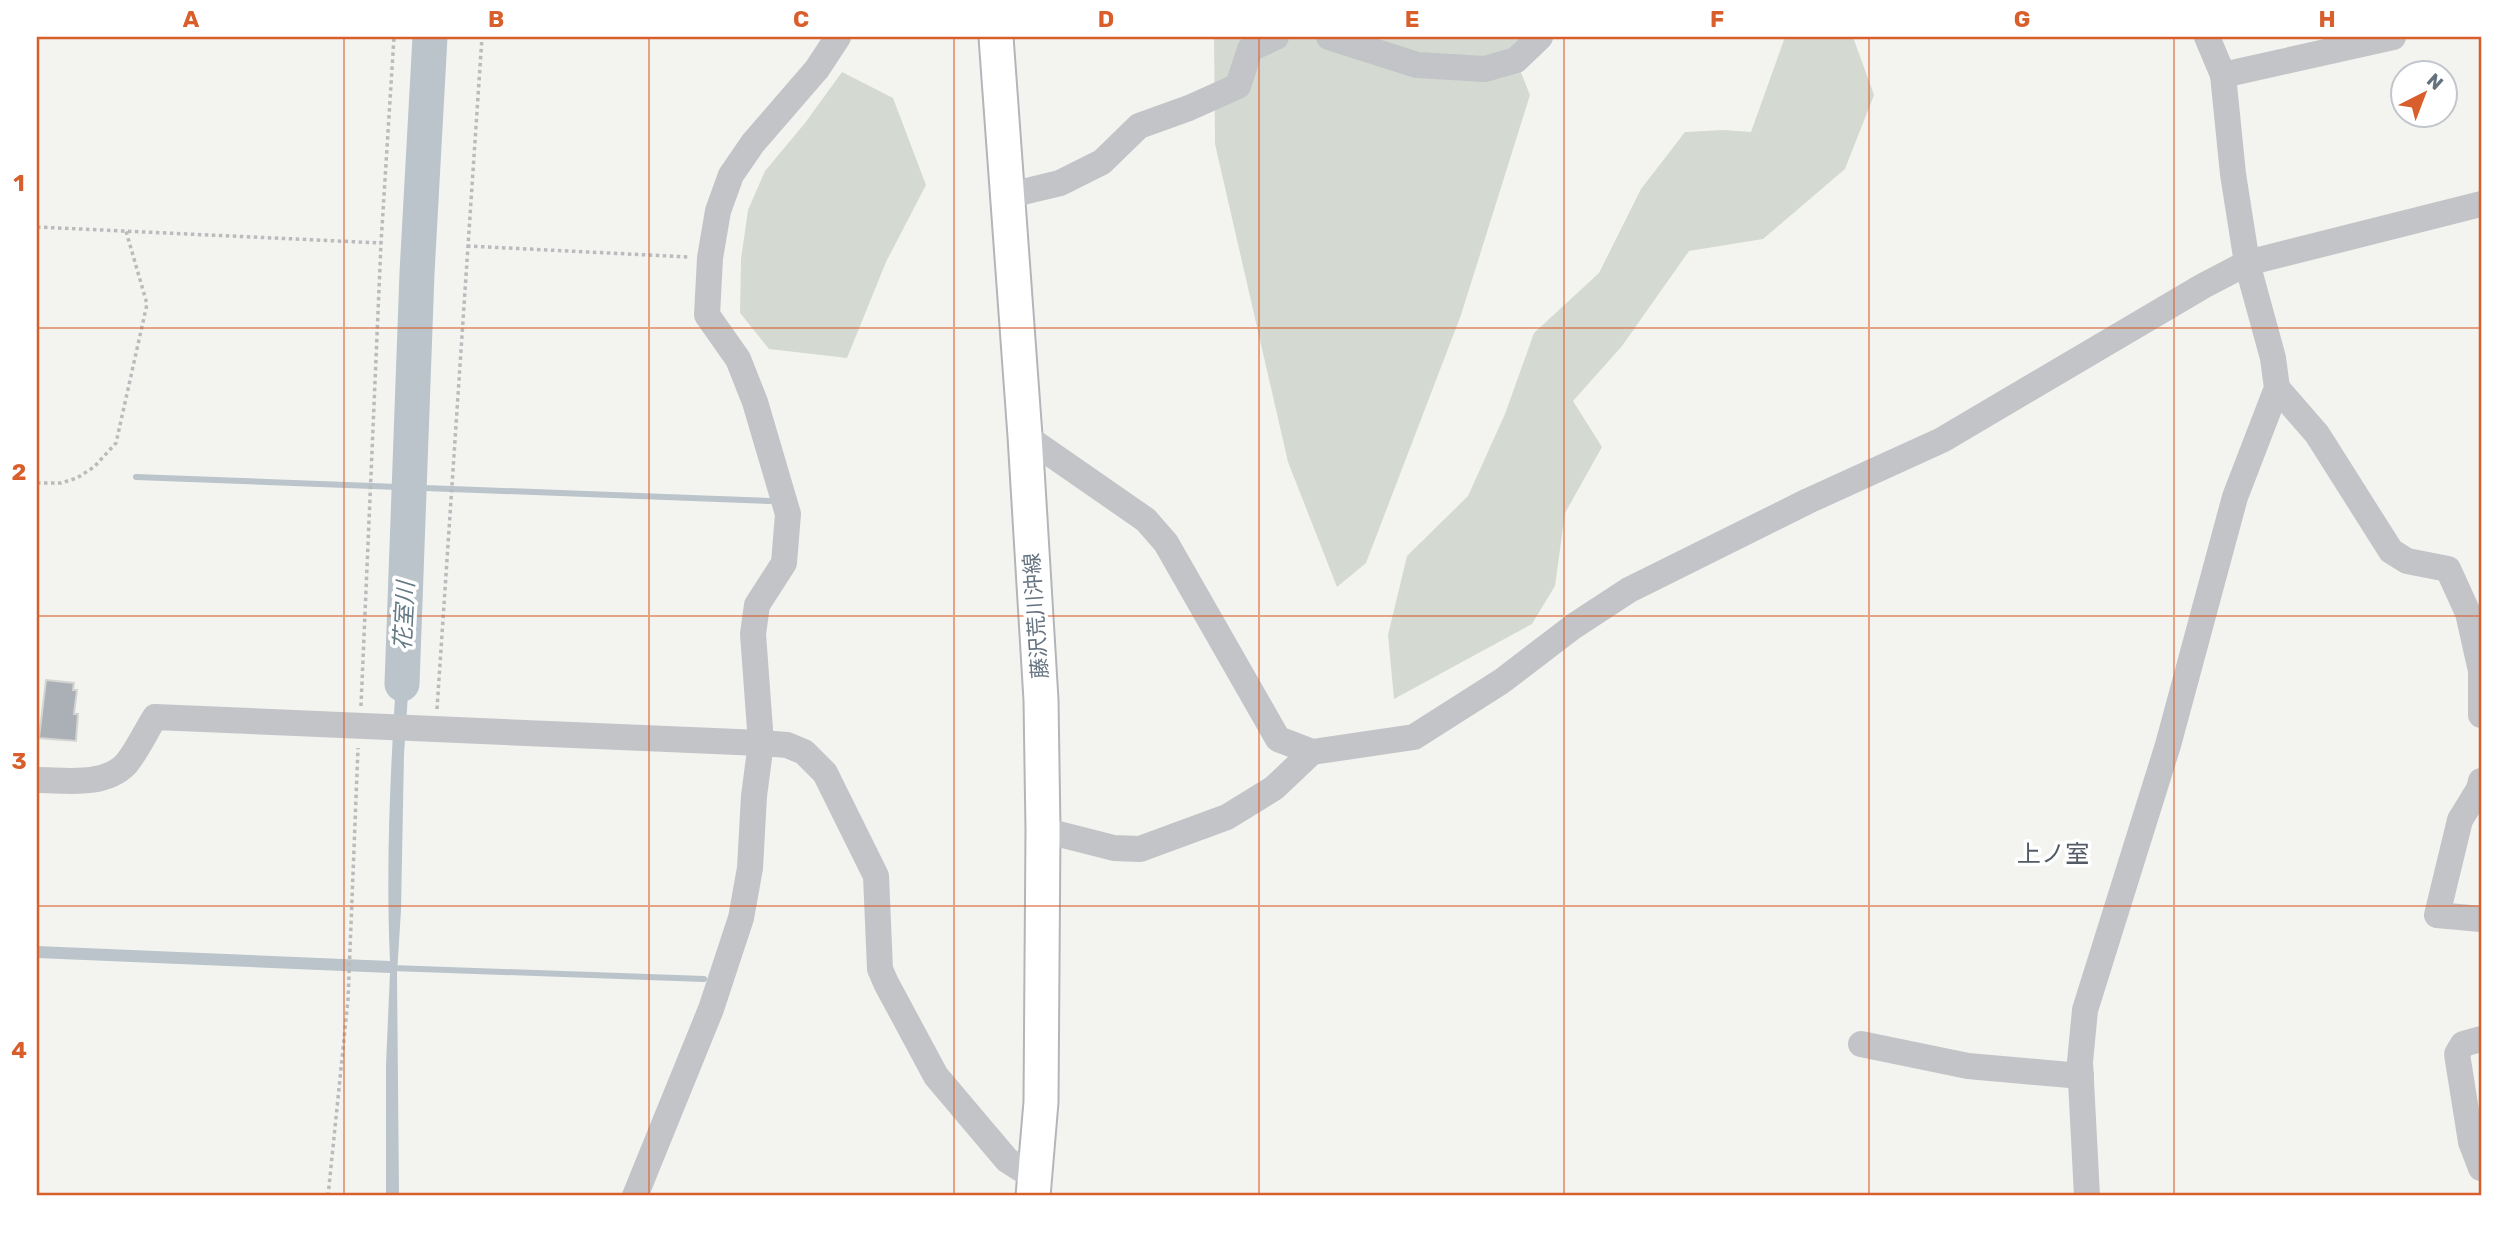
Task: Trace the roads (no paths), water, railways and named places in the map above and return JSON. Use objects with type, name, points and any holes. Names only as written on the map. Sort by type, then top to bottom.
[{"type":"main road","name":"藤沢荒川沖線","points":[[996,37],[1041,700],[1041,1102],[1035,1185]]},
{"type":"street","points":[[635,1196],[711,1009],[741,918],[750,868],[754,796],[761,743],[753,634],[757,605],[783,563],[788,514],[755,402],[738,359],[707,315],[710,258],[718,211],[731,176],[753,143],[817,69],[838,37]]},
{"type":"street","points":[[1006,196],[1060,183],[1102,162],[1139,126],[1238,86],[1250,49],[1276,37]]},
{"type":"street","points":[[1329,37],[1417,65],[1485,69],[1516,60],[1540,37]]},
{"type":"street","points":[[2087,1196],[2081,1076],[2085,1010],[2168,745],[2235,497],[2277,388],[2273,358],[2247,264],[2233,174],[2223,75],[2207,37]]},
{"type":"street","points":[[2223,75],[2393,37]]},
{"type":"street","points":[[1025,436],[1146,520],[1166,543],[1278,739],[1312,752],[1415,737],[1502,681],[1574,626],[1629,590],[1808,501],[1942,440],[2203,286],[2247,264],[2481,204]]},
{"type":"street","points":[[2277,388],[2317,434],[2390,551],[2407,561],[2448,569],[2468,613],[2481,671],[2481,715]]},
{"type":"street","points":[[37,780],[98,780],[113,774],[126,763],[155,717],[432,727],[787,745],[804,752],[825,773],[876,876],[880,969],[936,1076],[1007,1160],[1021,1169],[1035,1185]]},
{"type":"street","points":[[1043,830],[1114,848],[1140,849],[1227,817],[1274,788],[1312,752]]},
{"type":"street","points":[[2481,780],[2479,789],[2460,820],[2437,915],[2481,919]]},
{"type":"street","points":[[2481,1039],[2463,1044],[2457,1054],[2471,1142],[2481,1168]]},
{"type":"street","points":[[1861,1044],[1968,1066],[2081,1076]]},
{"type":"waterway","name":"花室川","points":[[402,684],[417,273],[430,37]]},
{"type":"waterway","points":[[136,477],[770,501]]},
{"type":"waterway","points":[[392,968],[704,979]]},
{"type":"district","name":"上ノ室","points":[[2053,854]]}]
